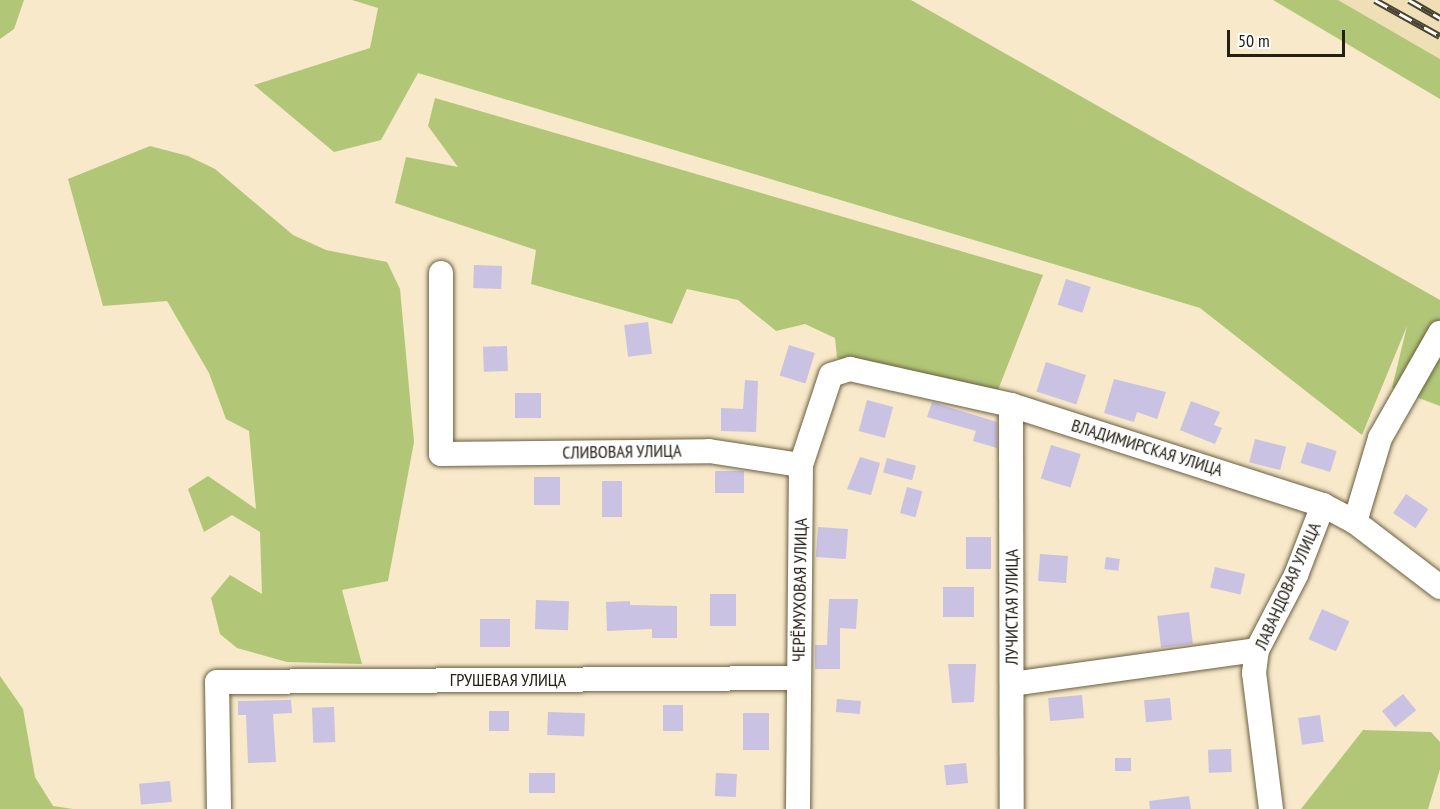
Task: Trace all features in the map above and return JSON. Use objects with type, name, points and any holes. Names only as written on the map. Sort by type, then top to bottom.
[{"type":"street","name":"СЛИВОВАЯ УЛИЦА","points":[[441,273],[441,454],[709,451],[801,465]]},
{"type":"street","points":[[1355,522],[1380,438],[1440,333]]},
{"type":"street","name":"ВЛАДИМИРСКАЯ УЛИЦА","points":[[831,375],[850,369],[1011,405],[1323,506],[1355,522],[1440,587]]},
{"type":"street","name":"ЧЕРЁМУХОВАЯ УЛИЦА","points":[[798,809],[801,465],[831,375]]},
{"type":"street","name":"ЛУЧИСТАЯ УЛИЦА","points":[[1011,405],[1012,809]]},
{"type":"street","name":"ЛАВАНДОВАЯ УЛИЦА","points":[[1271,809],[1254,673],[1257,650],[1296,575],[1323,506]]},
{"type":"street","points":[[1012,684],[1257,650]]},
{"type":"street","name":"ГРУШЕВАЯ УЛИЦА","points":[[219,809],[217,682],[799,678]]},
{"type":"shaded area","points":[[1338,0],[1440,0],[1440,59]]},
{"type":"green space","points":[[0,0],[24,0],[14,29],[0,39]]},
{"type":"green space","points":[[352,0],[911,0],[1440,300],[1440,406],[1392,388],[1407,326],[1362,435],[1200,308],[418,73],[381,140],[334,152],[254,85],[370,48],[378,8]]},
{"type":"green space","points":[[1273,0],[1338,0],[1440,59],[1440,99]]},
{"type":"green space","points":[[435,98],[1043,275],[998,390],[837,358],[835,338],[805,324],[776,331],[738,300],[687,289],[672,324],[531,284],[536,250],[395,203],[406,157],[458,167],[428,126]]},
{"type":"green space","points":[[150,146],[188,156],[215,169],[293,235],[326,250],[387,262],[400,289],[414,442],[388,581],[342,590],[362,664],[287,662],[237,648],[220,634],[211,598],[230,575],[262,594],[260,532],[232,515],[204,532],[188,489],[208,476],[256,509],[249,431],[226,419],[209,373],[167,301],[103,306],[68,179]]},
{"type":"green space","points":[[0,676],[23,709],[35,777],[53,806],[73,809],[0,809]]},
{"type":"green space","points":[[1363,730],[1431,732],[1440,742],[1440,769],[1428,809],[1301,809]]},
{"type":"building","points":[[474,265],[502,266],[501,289],[473,288]]},
{"type":"building","points":[[1066,279],[1091,287],[1082,313],[1058,305]]},
{"type":"building","points":[[648,322],[652,354],[628,357],[624,325]]},
{"type":"building","points":[[789,345],[815,353],[805,383],[780,376]]},
{"type":"building","points":[[507,346],[508,371],[484,372],[483,347]]},
{"type":"building","points":[[1046,362],[1086,375],[1076,404],[1036,391]]},
{"type":"building","points":[[1114,379],[1166,392],[1157,419],[1137,412],[1134,422],[1104,413]]},
{"type":"building","points":[[745,380],[758,381],[756,432],[721,431],[721,408],[743,409]]},
{"type":"building","points":[[515,393],[541,393],[541,418],[515,418]]},
{"type":"building","points":[[867,400],[893,407],[885,438],[859,431]]},
{"type":"building","points":[[1191,401],[1220,412],[1214,425],[1222,428],[1215,444],[1180,430]]},
{"type":"building","points":[[932,402],[997,422],[997,448],[973,441],[976,431],[927,417]]},
{"type":"building","points":[[1255,439],[1286,447],[1280,470],[1249,462]]},
{"type":"building","points":[[1307,442],[1337,451],[1330,472],[1301,463]]},
{"type":"building","points":[[1051,445],[1081,454],[1070,488],[1041,478]]},
{"type":"building","points":[[860,457],[880,463],[871,495],[847,489]]},
{"type":"building","points":[[887,458],[916,466],[912,480],[883,472]]},
{"type":"building","points":[[715,471],[744,471],[744,493],[715,493]]},
{"type":"building","points":[[534,477],[560,477],[560,505],[534,505]]},
{"type":"building","points":[[602,481],[622,481],[622,517],[602,517]]},
{"type":"building","points":[[907,487],[922,491],[915,517],[900,513]]},
{"type":"building","points":[[1406,494],[1428,509],[1416,528],[1393,513]]},
{"type":"building","points":[[818,527],[848,529],[846,559],[816,557]]},
{"type":"building","points":[[966,537],[991,537],[991,569],[966,569]]},
{"type":"building","points":[[1040,554],[1068,556],[1066,583],[1038,581]]},
{"type":"building","points":[[1106,557],[1120,559],[1118,571],[1104,569]]},
{"type":"building","points":[[1215,567],[1245,574],[1240,594],[1210,587]]},
{"type":"building","points":[[943,587],[974,587],[974,617],[943,617]]},
{"type":"building","points":[[710,594],[736,594],[736,626],[710,626]]},
{"type":"building","points":[[829,599],[858,599],[856,629],[840,628],[840,669],[815,669],[815,645],[827,645]]},
{"type":"building","points":[[536,600],[569,601],[568,630],[535,629]]},
{"type":"building","points":[[630,601],[630,605],[677,606],[677,638],[652,638],[652,629],[607,631],[606,602]]},
{"type":"building","points":[[1322,609],[1349,621],[1336,651],[1309,639]]},
{"type":"building","points":[[1189,612],[1193,644],[1161,648],[1157,616]]},
{"type":"building","points":[[480,619],[510,619],[510,647],[480,647]]},
{"type":"building","points":[[948,664],[976,664],[974,702],[952,703]]},
{"type":"building","points":[[1403,694],[1416,710],[1395,727],[1382,711]]},
{"type":"building","points":[[1082,695],[1084,718],[1050,721],[1048,698]]},
{"type":"building","points":[[1170,698],[1172,720],[1146,722],[1144,700]]},
{"type":"building","points":[[837,699],[861,701],[860,714],[836,712]]},
{"type":"building","points":[[291,700],[292,713],[273,714],[276,762],[248,763],[246,715],[238,715],[238,701]]},
{"type":"building","points":[[663,705],[683,705],[683,731],[663,731]]},
{"type":"building","points":[[334,707],[335,742],[313,743],[312,708]]},
{"type":"building","points":[[489,711],[509,711],[509,731],[489,731]]},
{"type":"building","points":[[548,712],[585,713],[584,736],[547,735]]},
{"type":"building","points":[[743,713],[769,713],[769,750],[743,750]]},
{"type":"building","points":[[1320,715],[1324,742],[1302,745],[1298,718]]},
{"type":"building","points":[[1231,749],[1232,772],[1209,773],[1208,750]]},
{"type":"building","points":[[1115,758],[1131,758],[1131,771],[1115,771]]},
{"type":"building","points":[[966,763],[968,783],[946,785],[944,765]]},
{"type":"building","points":[[529,773],[555,773],[555,793],[529,793]]},
{"type":"building","points":[[716,773],[737,774],[736,797],[715,796]]},
{"type":"building","points":[[170,781],[172,802],[141,805],[139,784]]},
{"type":"building","points":[[1189,796],[1191,809],[1150,809],[1149,801]]},
{"type":"railway","points":[[1375,0],[1440,36]]},
{"type":"railway","points":[[1409,0],[1440,18]]}]
